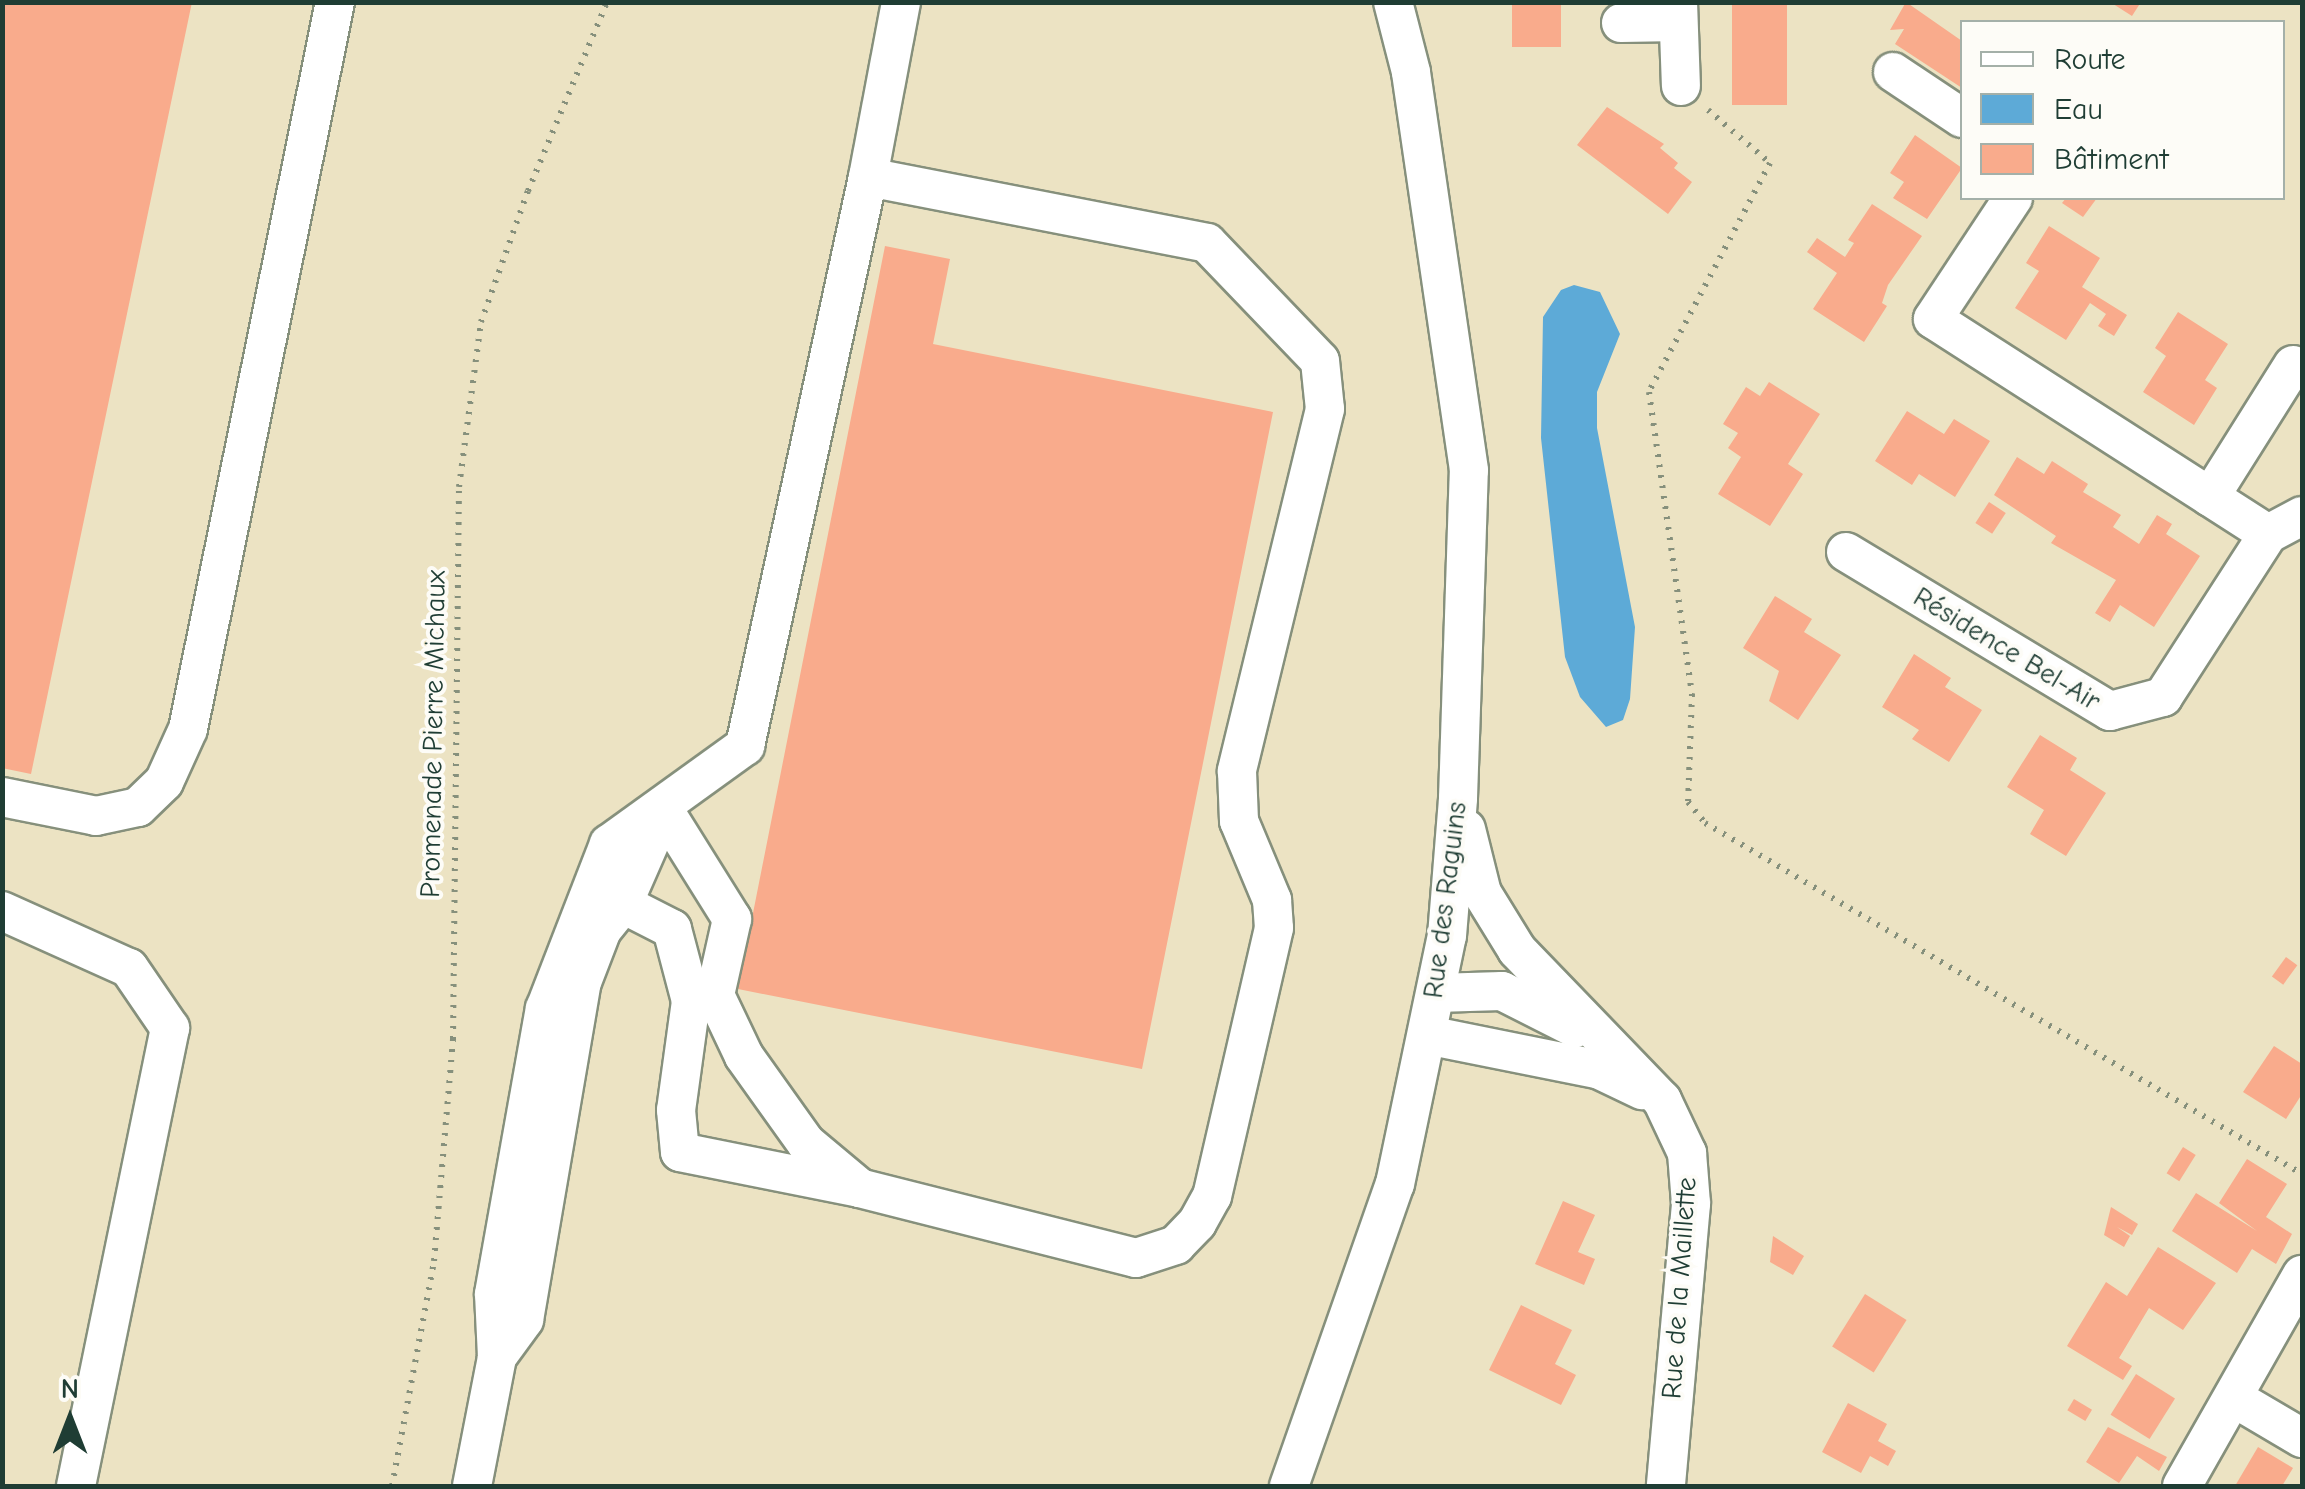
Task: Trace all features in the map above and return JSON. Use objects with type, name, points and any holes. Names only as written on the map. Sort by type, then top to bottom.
[{"type":"street","points":[[2,797],[96,816],[138,807],[164,782],[188,729],[336,2]]},
{"type":"street","points":[[472,1486],[496,1358],[494,1294],[545,1008],[609,844],[664,810],[745,746],[868,176],[901,2]]},
{"type":"street","name":"Rue des Raguins","points":[[1288,1486],[1394,1184],[1436,993],[1458,798],[1469,470],[1410,72],[1394,2]]},
{"type":"street","points":[[1621,22],[1678,12],[1681,86]]},
{"type":"street","points":[[1893,72],[1960,117]]},
{"type":"street","points":[[623,904],[672,929],[691,1001],[676,1110],[680,1152],[860,1188],[1136,1258],[1176,1245],[1197,1223],[1212,1196],[1274,928],[1272,900],[1240,821],[1237,771],[1326,409],[1320,360],[1207,243],[868,176]]},
{"type":"street","points":[[2012,200],[1933,319],[2268,534]]},
{"type":"street","points":[[2210,497],[2292,365]]},
{"type":"street","name":"Résidence Bel-Air","points":[[1846,552],[2110,711],[2163,697],[2268,534],[2302,516]]},
{"type":"street","points":[[1458,798],[1482,893],[1508,936],[1619,1056]]},
{"type":"street","points":[[496,1358],[524,1320],[582,982],[602,930],[623,904],[664,810]]},
{"type":"street","points":[[664,810],[732,919],[715,995],[744,1056],[806,1143],[860,1188]]},
{"type":"street","points":[[2,911],[129,968],[170,1028],[76,1486]]},
{"type":"street","points":[[1436,993],[1502,992],[1544,1008],[1619,1056]]},
{"type":"street","points":[[1427,1035],[1600,1070],[1662,1100]]},
{"type":"street","name":"Rue de la Maillette","points":[[1619,1056],[1662,1100],[1687,1153],[1690,1204],[1666,1486]]},
{"type":"street","points":[[2182,1486],[2302,1275]]},
{"type":"street","points":[[2234,1398],[2302,1438]]},
{"type":"path","name":"Promenade Pierre Michaux","points":[[392,1486],[434,1261],[452,1039],[459,487],[482,322],[528,191],[607,2]]},
{"type":"path","points":[[1681,86],[1770,163],[1649,392],[1692,694],[1688,802],[1705,823],[2302,1174]]},
{"type":"water","points":[[1574,285],[1600,292],[1620,334],[1597,392],[1597,428],[1635,627],[1630,699],[1623,720],[1606,727],[1580,697],[1565,657],[1541,438],[1543,317],[1561,290]]},
{"type":"building","points":[[2,2],[192,2],[31,774],[2,768]]},
{"type":"building","points":[[1512,2],[1561,2],[1561,47],[1512,47]]},
{"type":"building","points":[[1732,2],[1787,2],[1787,105],[1732,105]]},
{"type":"building","points":[[1906,2],[1960,40],[1960,87],[1895,44],[1904,29],[1890,30]]},
{"type":"building","points":[[2110,2],[2141,2],[2132,16]]},
{"type":"building","points":[[1607,107],[1664,144],[1660,148],[1678,163],[1674,168],[1692,182],[1668,214],[1577,145]]},
{"type":"building","points":[[1915,135],[1960,167],[1927,219],[1893,198],[1904,182],[1890,173]]},
{"type":"building","points":[[2064,200],[2096,200],[2083,217],[2062,203]]},
{"type":"building","points":[[1872,204],[1922,236],[1888,285],[1882,303],[1887,306],[1864,342],[1813,309],[1837,273],[1807,252],[1817,238],[1845,257],[1854,243],[1848,240]]},
{"type":"building","points":[[2049,226],[2100,258],[2082,287],[2127,315],[2114,336],[2098,326],[2106,314],[2090,303],[2066,340],[2015,308],[2039,271],[2026,263]]},
{"type":"building","points":[[885,246],[950,259],[933,344],[1273,412],[1142,1069],[738,989]]},
{"type":"building","points":[[2178,312],[2228,344],[2205,380],[2217,388],[2194,425],[2143,392],[2166,356],[2155,348]]},
{"type":"building","points":[[1769,382],[1820,414],[1788,464],[1803,474],[1770,526],[1718,494],[1741,457],[1728,448],[1738,433],[1723,424],[1746,387],[1760,396]]},
{"type":"building","points":[[1907,411],[1944,434],[1954,419],[1990,441],[1955,497],[1919,474],[1912,485],[1875,461]]},
{"type":"building","points":[[2017,457],[2044,474],[2052,461],[2088,484],[2083,492],[2121,515],[2113,527],[2139,544],[2157,515],[2172,524],[2166,534],[2200,556],[2154,627],[2120,605],[2110,622],[2095,613],[2116,580],[2051,543],[2056,536],[1994,495]]},
{"type":"building","points":[[1989,502],[2006,513],[1992,534],[1975,523]]},
{"type":"building","points":[[1775,596],[1812,619],[1804,632],[1841,655],[1798,720],[1769,701],[1779,671],[1743,648]]},
{"type":"building","points":[[1914,654],[1951,678],[1945,687],[1982,710],[1949,762],[1912,739],[1919,730],[1882,707]]},
{"type":"building","points":[[2040,735],[2077,758],[2070,770],[2106,793],[2066,856],[2030,834],[2044,810],[2007,787]]},
{"type":"building","points":[[2286,957],[2297,965],[2283,985],[2272,976]]},
{"type":"building","points":[[2274,1046],[2302,1064],[2302,1094],[2286,1119],[2243,1092]]},
{"type":"building","points":[[2183,1147],[2196,1155],[2179,1181],[2167,1173]]},
{"type":"building","points":[[2247,1159],[2287,1184],[2266,1217],[2292,1234],[2276,1264],[2252,1249],[2237,1273],[2172,1231],[2196,1193],[2257,1231],[2219,1203]]},
{"type":"building","points":[[1563,1201],[1595,1215],[1578,1252],[1595,1259],[1584,1285],[1535,1264]]},
{"type":"building","points":[[2111,1207],[2138,1224],[2132,1235],[2117,1227],[2130,1236],[2124,1247],[2104,1235]]},
{"type":"building","points":[[1773,1236],[1804,1256],[1793,1275],[1770,1262]]},
{"type":"building","points":[[2158,1247],[2216,1283],[2183,1330],[2149,1308],[2119,1358],[2132,1366],[2123,1380],[2067,1346],[2106,1282],[2127,1296]]},
{"type":"building","points":[[1865,1294],[1907,1320],[1874,1373],[1832,1347]]},
{"type":"building","points":[[1521,1305],[1572,1330],[1555,1364],[1576,1375],[1561,1405],[1489,1370]]},
{"type":"building","points":[[2136,1374],[2175,1398],[2150,1439],[2111,1415]]},
{"type":"building","points":[[2074,1399],[2092,1410],[2085,1421],[2067,1410]]},
{"type":"building","points":[[1848,1403],[1887,1424],[1878,1441],[1896,1451],[1888,1466],[1870,1456],[1861,1473],[1822,1452]]},
{"type":"building","points":[[2108,1427],[2167,1457],[2159,1471],[2137,1456],[2119,1483],[2086,1462]]},
{"type":"building","points":[[2258,1447],[2293,1468],[2282,1486],[2235,1486]]}]
